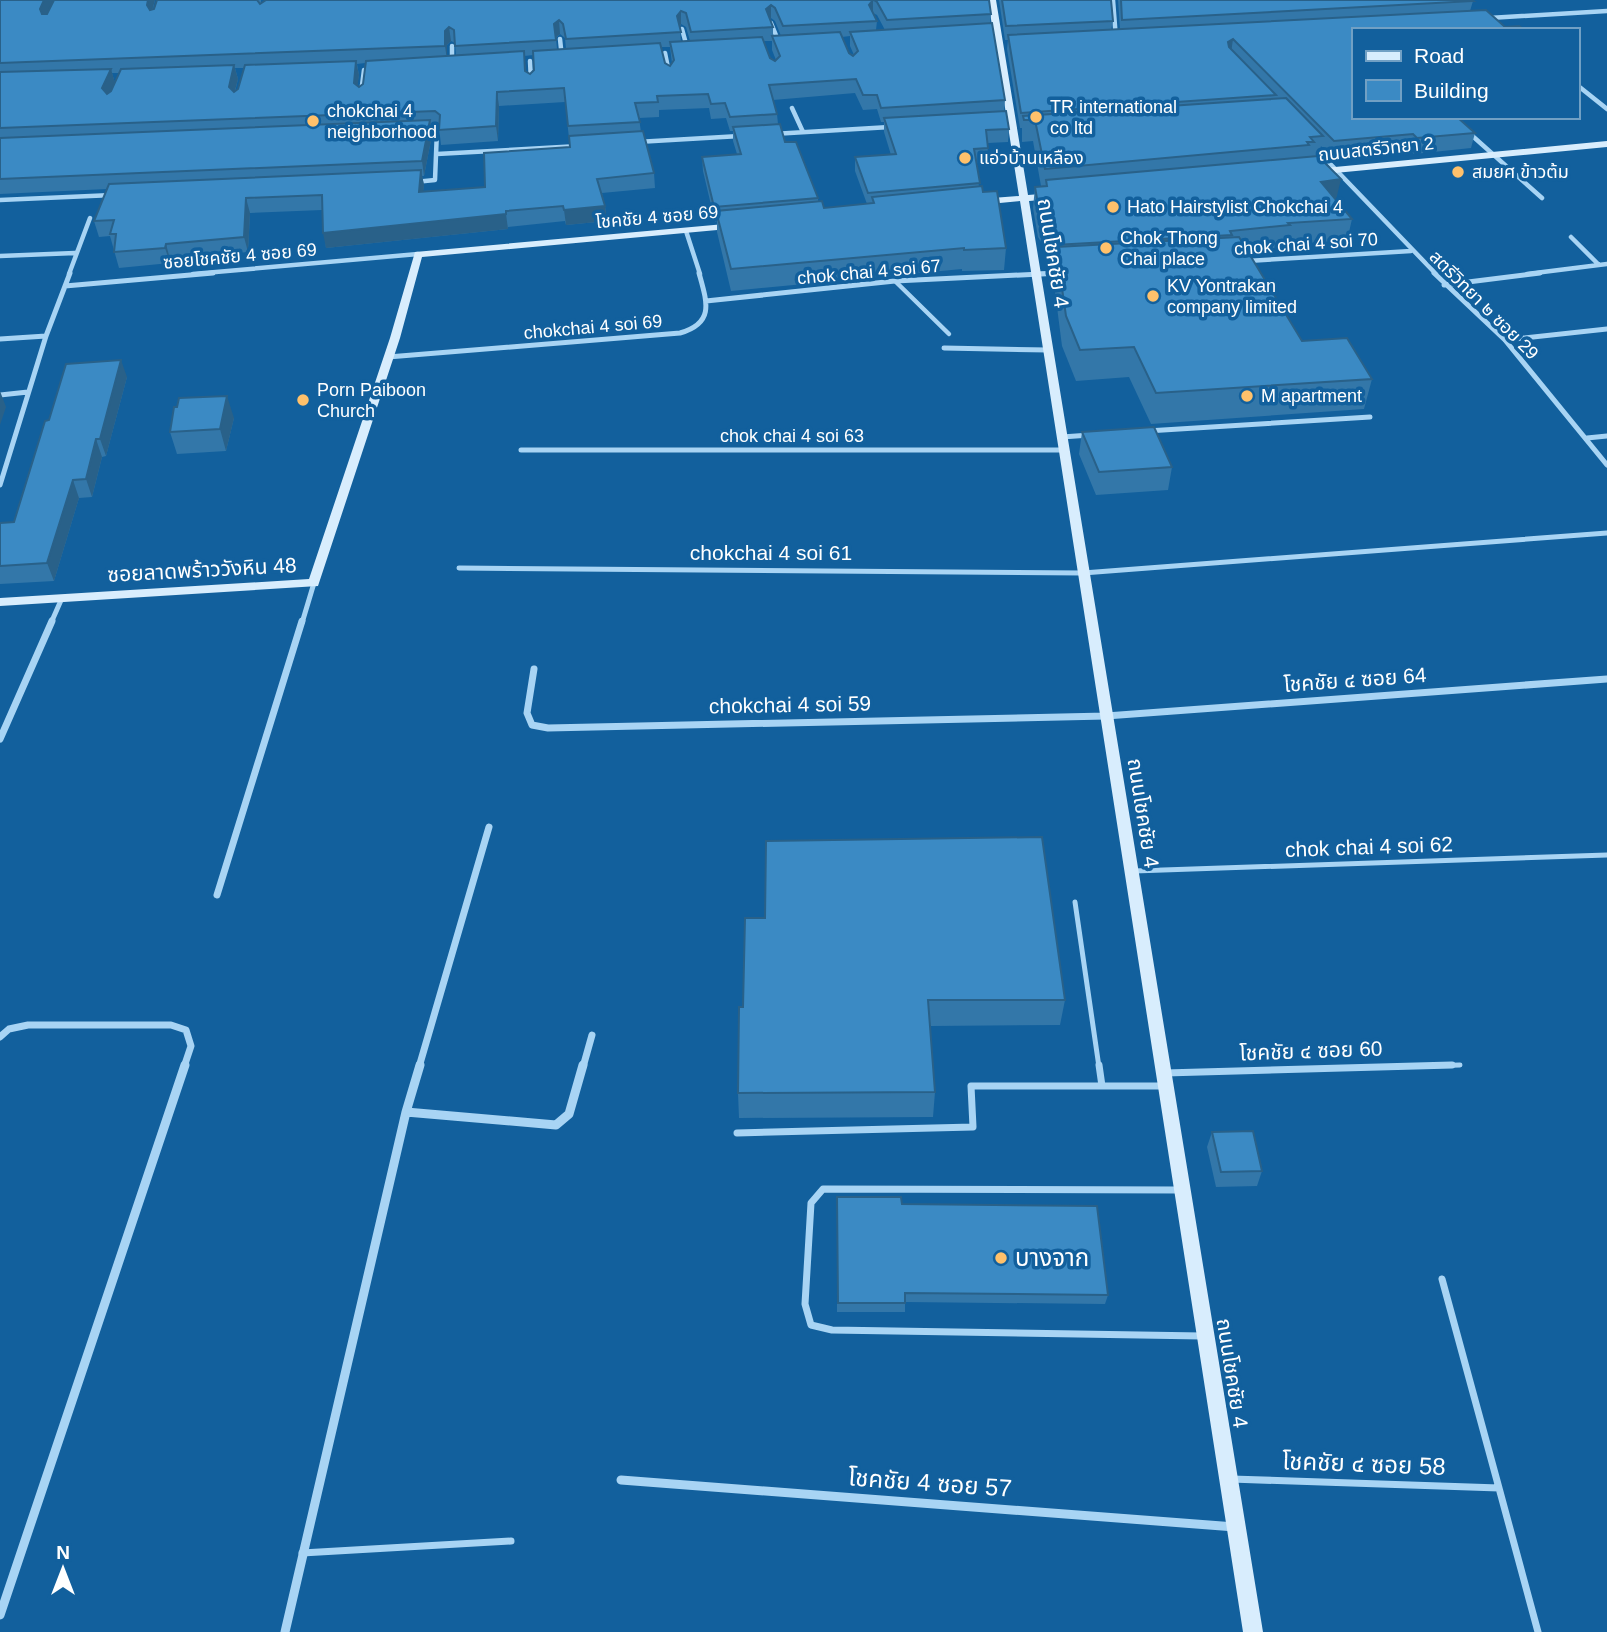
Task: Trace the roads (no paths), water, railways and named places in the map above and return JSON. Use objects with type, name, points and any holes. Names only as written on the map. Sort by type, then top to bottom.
[{"type":"street","name":"ถนนโชคชัย 4","points":[[992,0],[998,39],[1020,132],[1023,198],[1253,1632]]},
{"type":"street","points":[[1113,0],[1116,39]]},
{"type":"street","points":[[1480,19],[1607,11]]},
{"type":"street","points":[[771,23],[780,46]]},
{"type":"street","points":[[681,29],[688,51]]},
{"type":"street","points":[[552,60],[562,59],[560,39]]},
{"type":"street","points":[[1103,40],[1130,39]]},
{"type":"street","points":[[766,47],[793,45]]},
{"type":"street","points":[[452,46],[452,65]]},
{"type":"street","points":[[653,53],[701,50]]},
{"type":"street","points":[[665,53],[670,75]]},
{"type":"street","points":[[530,61],[531,83]]},
{"type":"street","points":[[517,62],[541,61]]},
{"type":"street","points":[[440,66],[465,64]]},
{"type":"street","points":[[351,70],[366,70],[360,97]]},
{"type":"street","points":[[1579,87],[1607,109]]},
{"type":"street","points":[[792,107],[803,132]]},
{"type":"street","points":[[763,135],[900,126]]},
{"type":"street","points":[[1462,126],[1542,198]]},
{"type":"street","points":[[410,131],[437,130],[435,180],[412,182]]},
{"type":"street","points":[[627,143],[749,135]]},
{"type":"street","name":"สตรีวิทยา ๒ ซอย 29","points":[[1310,142],[1444,285],[1505,340],[1607,465]]},
{"type":"street","name":"ถนนสตรีวิทยา 2","points":[[1310,172],[1607,144]]},
{"type":"street","points":[[437,154],[586,145]]},
{"type":"street","points":[[969,203],[1064,194]]},
{"type":"street","points":[[0,200],[114,195]]},
{"type":"street","points":[[0,485],[46,337],[90,218]]},
{"type":"street","name":"โชคชัย 4 ซอย 69","points":[[418,254],[754,224]]},
{"type":"street","points":[[686,231],[706,302]]},
{"type":"street","points":[[1571,237],[1599,265]]},
{"type":"street","name":"chok chai 4 soi 70","points":[[1244,261],[1411,251]]},
{"type":"street","points":[[0,256],[75,253]]},
{"type":"street","name":"ซอยโชคชัย 4 ซอย 69","points":[[65,286],[418,254]]},
{"type":"street","name":"ซอยลาดพร้าววังหิน 48","points":[[0,602],[314,583],[388,358],[418,254]]},
{"type":"street","points":[[1444,285],[1607,264]]},
{"type":"street","points":[[1035,274],[1063,272]]},
{"type":"street","name":"chok chai 4 soi 67","points":[[706,302],[895,281],[1035,274]]},
{"type":"street","name":"chokchai 4 soi 69","points":[[388,358],[680,333],[697,328],[704,318],[706,302]]},
{"type":"street","points":[[1505,340],[1607,329]]},
{"type":"street","points":[[0,339],[46,337]]},
{"type":"street","points":[[944,348],[1048,350]]},
{"type":"street","points":[[0,395],[28,392]]},
{"type":"street","points":[[1142,432],[1370,417]]},
{"type":"street","name":"chok chai 4 soi 63","points":[[521,450],[1063,443],[1102,435]]},
{"type":"street","points":[[1587,438],[1607,436]]},
{"type":"street","name":"chokchai 4 soi 61","points":[[459,568],[1083,573],[1607,533]]},
{"type":"street","points":[[217,895],[314,583]]},
{"type":"street","points":[[0,739],[62,598]]},
{"type":"street","name":"chokchai 4 soi 59","points":[[534,669],[527,713],[533,725],[548,728],[1106,716]]},
{"type":"street","name":"โชคชัย ๔ ซอย 64","points":[[1106,716],[1607,678]]},
{"type":"street","points":[[285,1632],[407,1112],[489,827]]},
{"type":"street","points":[[0,1037],[9,1029],[28,1025],[171,1025],[186,1030],[191,1046],[0,1615]]},
{"type":"street","points":[[407,1112],[556,1125],[569,1114],[592,1035]]},
{"type":"street","name":"โชคชัย 4 ซอย 57","points":[[621,1480],[1236,1527]]},
{"type":"lane","points":[[895,281],[949,334]]},
{"type":"lane","name":"chok chai 4 soi 62","points":[[1131,871],[1607,855]]},
{"type":"lane","points":[[1075,902],[1102,1086]]},
{"type":"lane","name":"โชคชัย ๔ ซอย 60","points":[[737,1133],[973,1128],[971,1086],[1102,1086],[1164,1080],[1460,1065]]},
{"type":"lane","points":[[1182,1191],[822,1189],[811,1203],[805,1304],[811,1325],[832,1330],[1205,1336]]},
{"type":"lane","points":[[1442,1279],[1538,1632]]},
{"type":"lane","name":"โชคชัย ๔ ซอย 58","points":[[1228,1479],[1499,1488]]},
{"type":"lane","points":[[302,1553],[511,1541]]},
{"type":"place","name":"TR international co ltd","points":[[1036,117]]},
{"type":"place","name":"chokchai 4 neighborhood","points":[[313,121]]},
{"type":"place","name":"แอ่วบ้านเหลือง","points":[[965,158]]},
{"type":"place","name":"สมยศ ข้าวต้ม","points":[[1458,172]]},
{"type":"place","name":"Hato Hairstylist Chokchai 4","points":[[1113,207]]},
{"type":"place","name":"Chok Thong Chai place","points":[[1106,248]]},
{"type":"place","name":"KV Yontrakan company limited","points":[[1153,296]]},
{"type":"place","name":"M apartment","points":[[1247,396]]},
{"type":"place","name":"Porn Paiboon Church","points":[[303,400]]},
{"type":"place","name":"บางจาก","points":[[1001,1258]]}]
